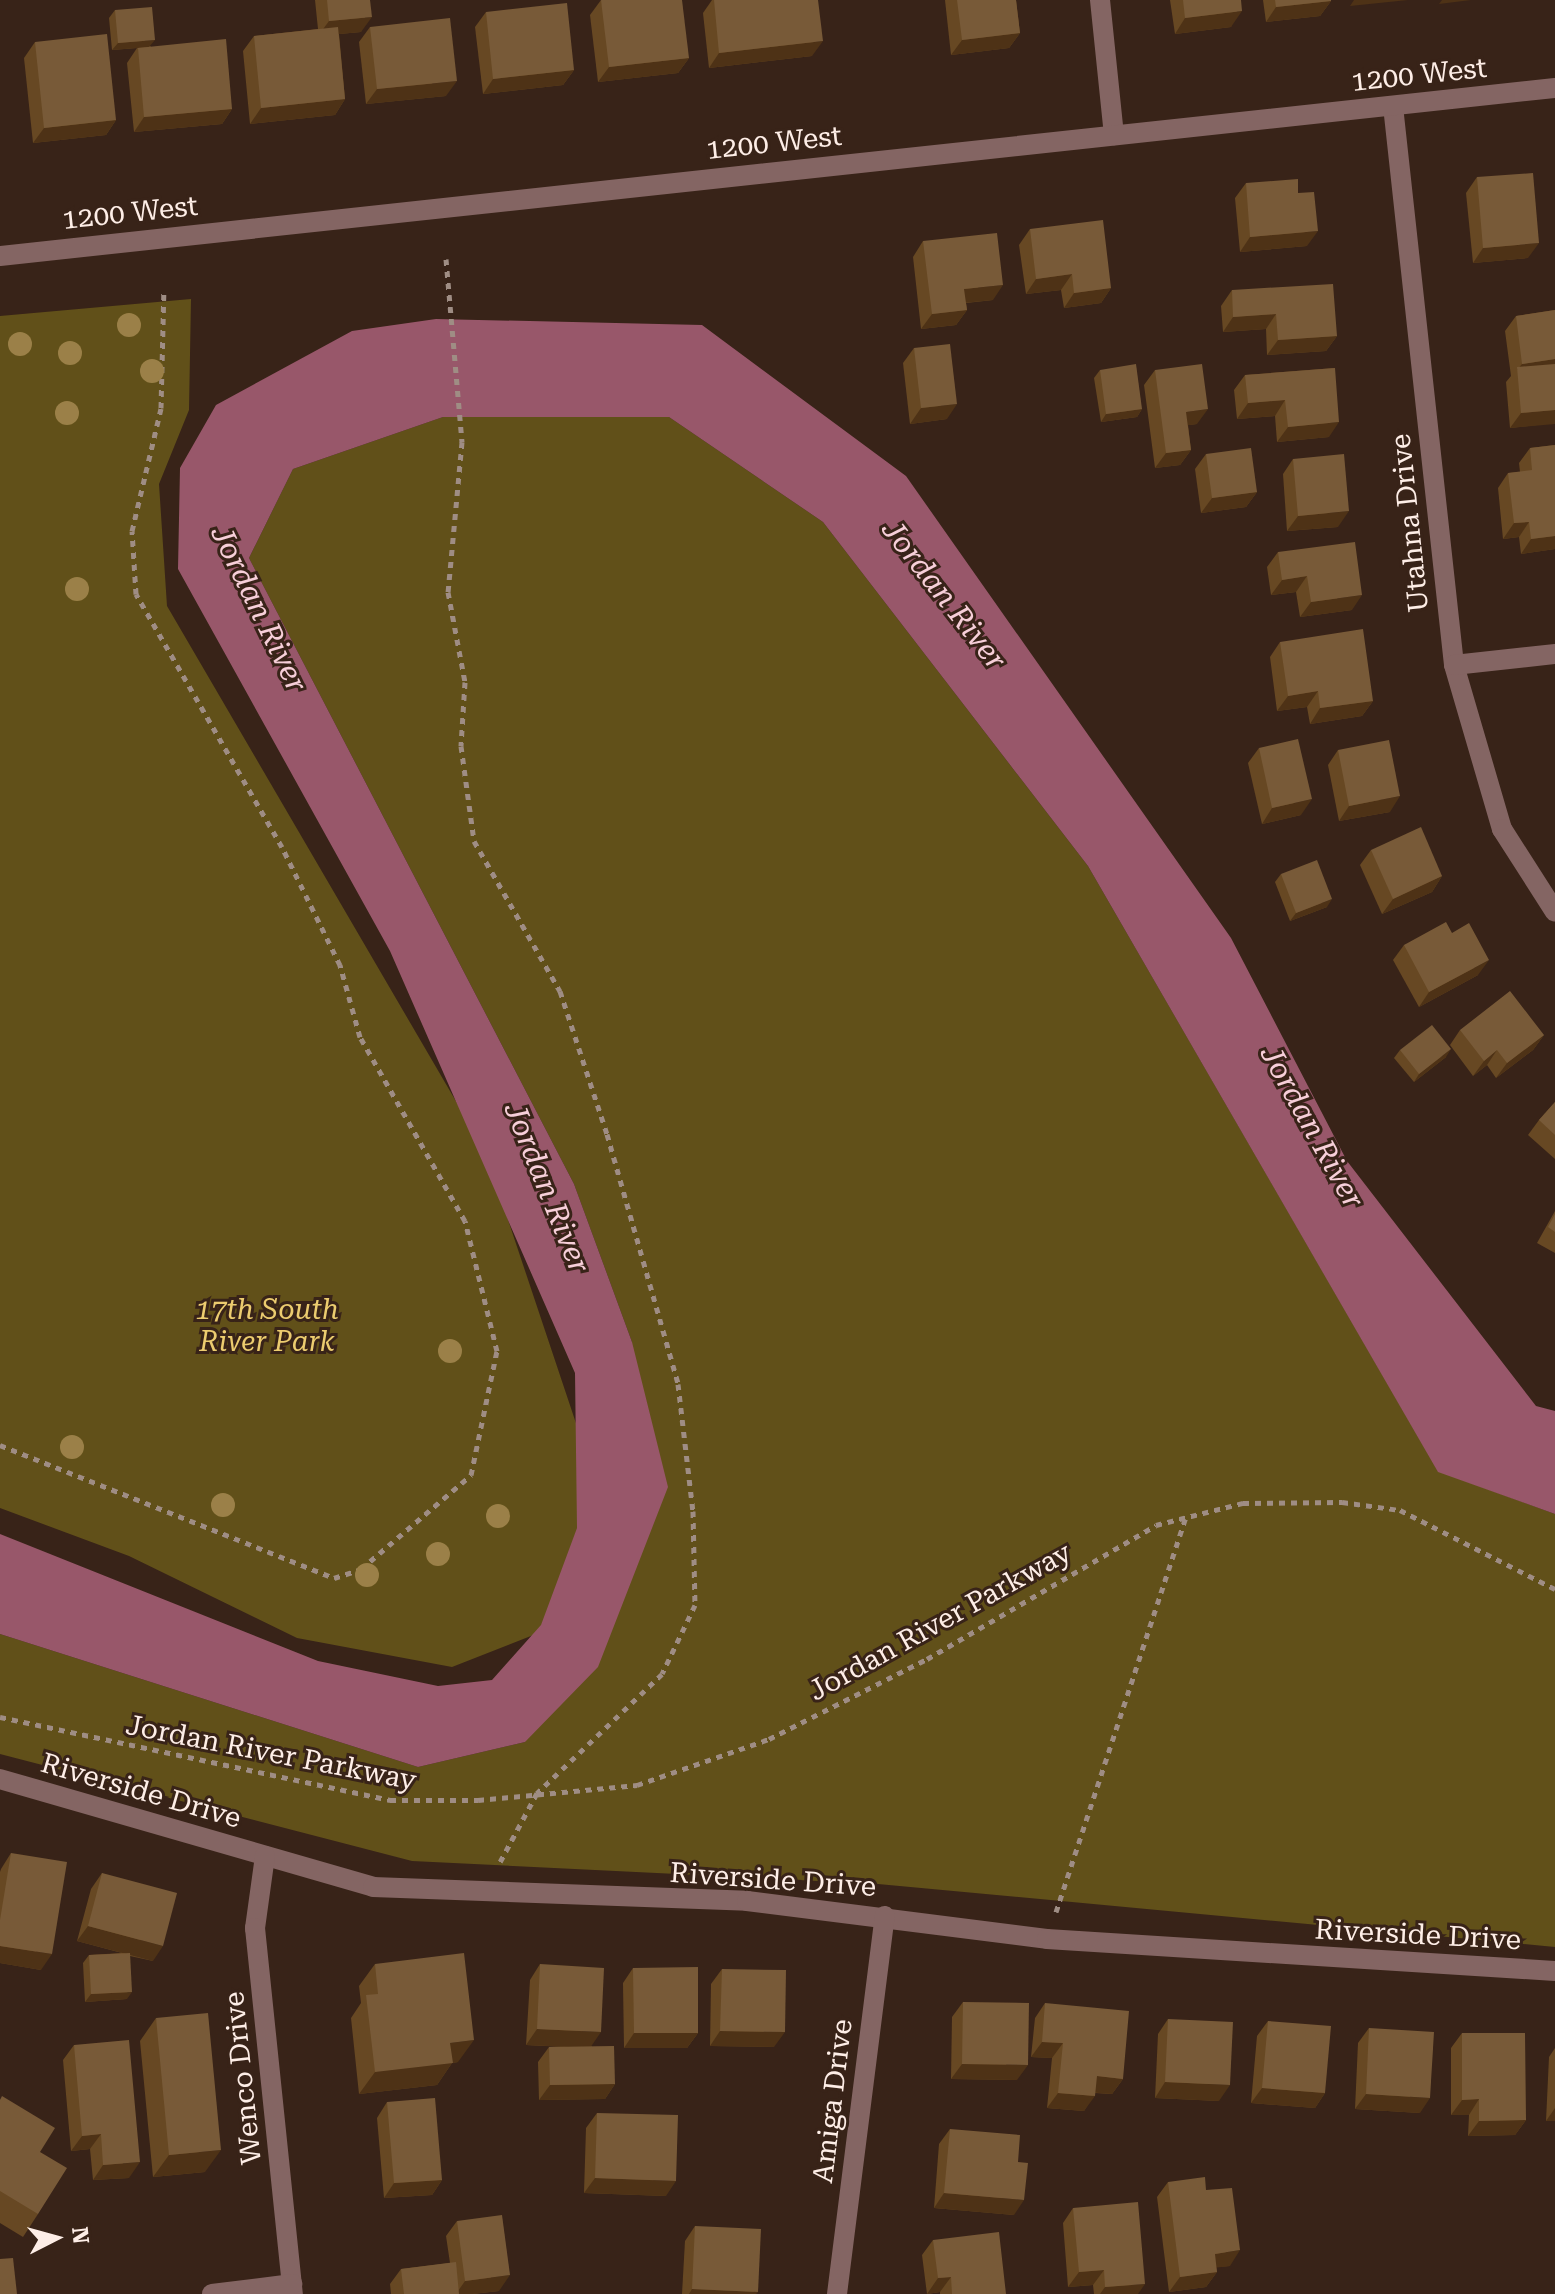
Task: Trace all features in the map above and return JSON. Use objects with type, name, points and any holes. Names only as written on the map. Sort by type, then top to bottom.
[{"type":"street","points":[[1100,0],[1114,135]]},
{"type":"street","name":"1200 West","points":[[0,256],[1555,88]]},
{"type":"street","name":"Utahna Drive","points":[[1393,106],[1454,665],[1502,829],[1555,912]]},
{"type":"street","points":[[1454,665],[1555,654]]},
{"type":"street","name":"Riverside Drive","points":[[0,1779],[373,1887],[495,1895],[747,1901],[885,1916],[1047,1939],[1555,1971]]},
{"type":"street","name":"Wenco Drive","points":[[265,1856],[255,1928],[293,2289]]},
{"type":"street","name":"Amiga Drive","points":[[837,2294],[885,1916]]},
{"type":"street","points":[[212,2294],[293,2289]]},
{"type":"path","points":[[446,259],[462,442],[448,592],[465,682],[461,746],[474,841],[560,991],[607,1134],[678,1384],[693,1511],[695,1605],[662,1674],[537,1793],[500,1861],[495,1895]]},
{"type":"path","points":[[0,1445],[334,1578],[361,1569],[471,1475],[497,1351],[465,1221],[360,1037],[340,965],[282,847],[136,594],[132,531],[161,408],[164,289]]},
{"type":"path","name":"Jordan River Parkway","points":[[0,1717],[390,1800],[637,1785],[769,1739],[927,1659],[1156,1525],[1243,1503],[1342,1502],[1400,1510],[1555,1589]]},
{"type":"path","points":[[1047,1939],[1186,1518]]},
{"type":"green space","name":"17th South River Park","points":[[191,299],[189,410],[159,484],[167,606],[485,1151],[595,1480],[573,1588],[536,1634],[452,1667],[297,1638],[129,1556],[0,1508],[0,316]]},
{"type":"green space","points":[[443,417],[669,417],[823,522],[1088,866],[1438,1471],[1555,1514],[1555,1947],[878,1884],[412,1861],[0,1754],[0,1634],[418,1767],[525,1742],[632,1342],[574,1184],[249,558],[293,469]]},
{"type":"water","name":"Jordan River","points":[[436,319],[702,325],[906,476],[1231,938],[1347,1161],[1536,1406],[1555,1411],[1555,1514],[1438,1472],[1088,866],[823,522],[669,417],[443,417],[293,469],[249,558],[574,1184],[632,1342],[668,1487],[598,1667],[525,1742],[418,1767],[0,1634],[0,1534],[318,1661],[438,1686],[492,1680],[541,1625],[577,1528],[575,1373],[390,951],[178,569],[180,468],[216,405],[352,331]]},
{"type":"building","points":[[327,0],[370,0],[372,17],[329,21]]},
{"type":"building","points":[[601,0],[682,0],[689,58],[609,67]]},
{"type":"building","points":[[714,0],[818,0],[823,41],[719,53]]},
{"type":"building","points":[[957,0],[1016,0],[1020,33],[962,40]]},
{"type":"building","points":[[1183,0],[1241,0],[1242,11],[1185,18]]},
{"type":"building","points":[[1275,0],[1331,0],[1331,1],[1276,7]]},
{"type":"building","points":[[567,3],[574,70],[493,79],[486,12]]},
{"type":"building","points":[[152,7],[155,40],[118,43],[115,10]]},
{"type":"building","points":[[450,18],[457,81],[377,89],[370,27]]},
{"type":"building","points":[[338,27],[345,99],[261,108],[254,36]]},
{"type":"building","points":[[107,34],[116,120],[44,128],[35,42]]},
{"type":"building","points":[[226,39],[232,109],[144,117],[138,48]]},
{"type":"building","points":[[1533,173],[1539,243],[1483,248],[1477,177]]},
{"type":"building","points":[[1298,179],[1298,193],[1314,192],[1318,231],[1250,237],[1246,183]]},
{"type":"building","points":[[1103,220],[1111,288],[1074,293],[1072,274],[1036,279],[1030,229]]},
{"type":"building","points":[[997,233],[1003,285],[964,289],[967,310],[932,314],[923,241]]},
{"type":"building","points":[[1333,284],[1337,336],[1278,340],[1276,314],[1233,317],[1232,290]]},
{"type":"building","points":[[1555,310],[1555,359],[1522,364],[1516,316]]},
{"type":"building","points":[[950,344],[957,404],[921,408],[914,348]]},
{"type":"building","points":[[1136,364],[1142,409],[1106,414],[1100,370]]},
{"type":"building","points":[[1202,364],[1208,409],[1186,412],[1191,450],[1166,453],[1155,370]]},
{"type":"building","points":[[1555,364],[1555,410],[1521,413],[1517,367]]},
{"type":"building","points":[[1335,368],[1339,422],[1288,427],[1285,400],[1248,403],[1245,375]]},
{"type":"building","points":[[1555,445],[1555,536],[1531,539],[1529,522],[1514,523],[1508,473],[1532,470],[1530,448]]},
{"type":"building","points":[[1251,448],[1257,492],[1212,498],[1206,454]]},
{"type":"building","points":[[1344,454],[1349,511],[1298,516],[1293,459]]},
{"type":"building","points":[[1355,542],[1362,595],[1311,602],[1307,576],[1282,580],[1278,552]]},
{"type":"building","points":[[1363,629],[1373,701],[1320,708],[1318,691],[1288,696],[1280,642]]},
{"type":"building","points":[[1298,739],[1312,799],[1272,808],[1259,748]]},
{"type":"building","points":[[1389,740],[1400,796],[1349,806],[1338,750]]},
{"type":"building","points":[[1421,827],[1442,876],[1393,899],[1371,850]]},
{"type":"building","points":[[1317,860],[1332,899],[1296,913],[1281,874]]},
{"type":"building","points":[[1446,922],[1452,933],[1469,923],[1489,960],[1429,992],[1404,945]]},
{"type":"building","points":[[1510,991],[1544,1035],[1507,1063],[1497,1050],[1484,1061],[1460,1030]]},
{"type":"building","points":[[1432,1025],[1451,1049],[1419,1074],[1400,1050]]},
{"type":"building","points":[[1555,1102],[1555,1135],[1539,1120]]},
{"type":"building","points":[[1555,1214],[1555,1232],[1548,1227]]},
{"type":"building","points":[[11,1853],[67,1862],[52,1954],[0,1946],[0,1920]]},
{"type":"building","points":[[102,1873],[177,1893],[163,1946],[88,1926]]},
{"type":"building","points":[[130,1953],[132,1992],[91,1994],[89,1955]]},
{"type":"building","points":[[464,1953],[474,2040],[450,2043],[453,2063],[375,2072],[366,1995],[378,1994],[375,1964]]},
{"type":"building","points":[[540,1964],[604,1968],[601,2032],[537,2029]]},
{"type":"building","points":[[698,1967],[698,2033],[634,2033],[633,1968]]},
{"type":"building","points":[[722,1969],[786,1970],[785,2032],[720,2031]]},
{"type":"building","points":[[963,2002],[1029,2003],[1028,2065],[962,2064]]},
{"type":"building","points":[[1045,2003],[1129,2011],[1123,2079],[1097,2076],[1095,2096],[1058,2093],[1063,2043],[1042,2042]]},
{"type":"building","points":[[208,2013],[221,2150],[169,2155],[156,2018]]},
{"type":"building","points":[[1168,2019],[1233,2022],[1230,2085],[1165,2082]]},
{"type":"building","points":[[1268,2021],[1331,2026],[1325,2093],[1262,2088]]},
{"type":"building","points":[[1369,2028],[1434,2032],[1430,2098],[1366,2094]]},
{"type":"building","points":[[1462,2033],[1525,2033],[1526,2120],[1479,2121],[1479,2099],[1462,2100]]},
{"type":"building","points":[[129,2040],[140,2162],[103,2165],[101,2134],[82,2136],[74,2045]]},
{"type":"building","points":[[614,2046],[615,2084],[550,2085],[549,2047]]},
{"type":"building","points":[[2,2096],[55,2128],[40,2152],[67,2168],[38,2214],[0,2191]]},
{"type":"building","points":[[435,2098],[442,2180],[394,2183],[387,2102]]},
{"type":"building","points":[[597,2113],[678,2115],[676,2181],[595,2178]]},
{"type":"building","points":[[950,2129],[1020,2135],[1018,2162],[1028,2163],[1024,2200],[944,2193]]},
{"type":"building","points":[[1205,2177],[1206,2190],[1232,2188],[1240,2250],[1215,2254],[1217,2272],[1180,2277],[1168,2182]]},
{"type":"building","points":[[1138,2202],[1145,2284],[1105,2287],[1104,2270],[1079,2272],[1073,2208]]},
{"type":"building","points":[[502,2215],[510,2275],[465,2281],[457,2221]]},
{"type":"building","points":[[695,2226],[761,2229],[758,2292],[692,2289]]},
{"type":"building","points":[[999,2232],[1006,2294],[952,2294],[951,2277],[938,2278],[933,2240]]},
{"type":"building","points":[[13,2258],[17,2294],[0,2294],[0,2259]]},
{"type":"building","points":[[456,2262],[459,2294],[404,2294],[401,2269]]}]
